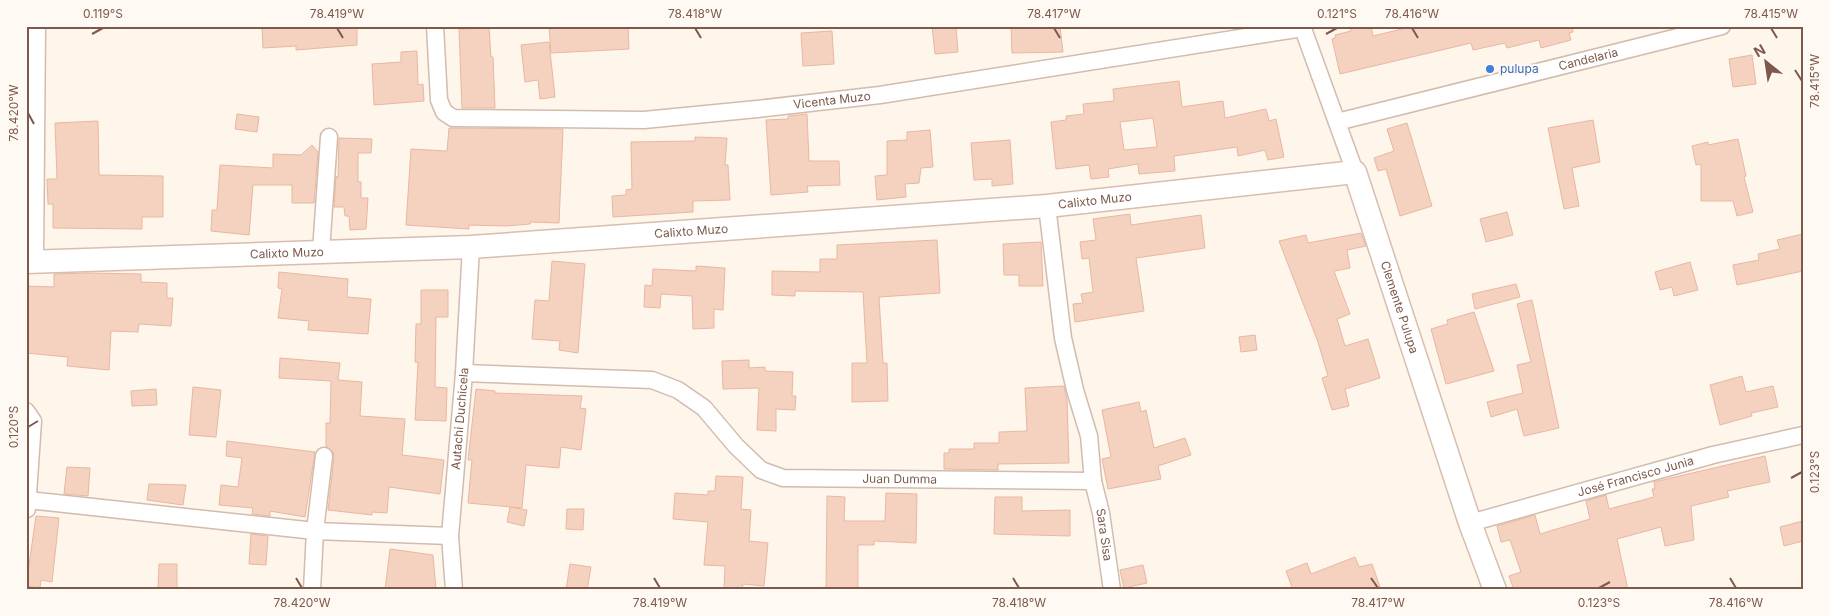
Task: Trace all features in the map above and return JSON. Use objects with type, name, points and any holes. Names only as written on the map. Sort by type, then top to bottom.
[{"type":"street","points":[[30,261],[37,26]]},
{"type":"street","name":"Vicenta Muzo","points":[[435,26],[439,100],[444,112],[453,118],[560,121],[644,120],[880,95],[1302,27]]},
{"type":"street","name":"Candelaria","points":[[1337,122],[1722,26]]},
{"type":"street","name":"Clemente Pulupa","points":[[1302,27],[1355,172],[1470,523],[1495,590]]},
{"type":"street","points":[[321,251],[329,137]]},
{"type":"street","name":"Calixto Muzo","points":[[30,261],[471,247],[1047,206],[1355,172]]},
{"type":"street","points":[[1047,206],[1063,338],[1075,390],[1089,436],[1092,480]]},
{"type":"street","name":"Autachi Duchicela","points":[[454,590],[450,536],[464,373],[471,247]]},
{"type":"street","name":"Juan Dumma","points":[[464,373],[652,380],[678,390],[704,408],[736,446],[761,470],[783,478],[1092,480]]},
{"type":"street","points":[[26,411],[33,421],[27,506],[315,531],[450,536]]},
{"type":"street","name":"José Francisco Junia","points":[[1470,523],[1713,455],[1803,435]]},
{"type":"street","points":[[312,590],[315,531],[324,456]]},
{"type":"street","name":"Sara Sisa","points":[[1092,480],[1101,512],[1112,590]]},
{"type":"building","points":[[262,26],[357,26],[357,45],[296,50],[296,46],[263,48]]},
{"type":"building","points":[[549,26],[628,26],[629,49],[551,53]]},
{"type":"building","points":[[932,26],[956,26],[958,52],[935,54]]},
{"type":"building","points":[[1011,26],[1060,26],[1063,52],[1012,53]]},
{"type":"building","points":[[1350,26],[1371,26],[1373,36],[1402,29],[1401,26],[1572,26],[1573,32],[1569,33],[1571,40],[1541,48],[1539,40],[1507,48],[1505,43],[1473,50],[1471,43],[1340,74],[1332,39],[1336,37],[1335,35],[1351,31]]},
{"type":"building","points":[[489,28],[491,57],[493,57],[495,108],[462,108],[459,29]]},
{"type":"building","points":[[832,31],[834,64],[803,66],[801,33]]},
{"type":"building","points":[[549,42],[555,97],[540,99],[538,80],[525,82],[521,45]]},
{"type":"building","points":[[417,51],[418,85],[423,84],[424,101],[374,105],[372,64],[401,62],[401,52]]},
{"type":"building","points":[[1752,55],[1756,84],[1733,87],[1729,59]]},
{"type":"building","points":[[1179,81],[1182,107],[1223,101],[1225,118],[1266,109],[1269,121],[1276,119],[1284,157],[1268,160],[1265,150],[1238,156],[1237,147],[1174,156],[1175,171],[1139,174],[1138,164],[1108,169],[1109,177],[1091,179],[1089,165],[1056,169],[1051,122],[1066,120],[1066,116],[1084,114],[1083,104],[1114,101],[1113,89]],"holes":[[[1153,118],[1157,147],[1124,150],[1120,122]]]},
{"type":"building","points":[[237,114],[259,117],[257,132],[235,129]]},
{"type":"building","points":[[807,114],[809,161],[839,161],[840,185],[807,186],[808,192],[771,195],[766,120],[788,119],[788,116]]},
{"type":"building","points":[[1593,120],[1600,162],[1572,168],[1579,206],[1564,209],[1548,128]]},
{"type":"building","points":[[98,121],[99,175],[163,176],[163,217],[142,217],[142,229],[53,228],[53,204],[48,204],[47,179],[57,179],[55,123]]},
{"type":"building","points":[[1407,123],[1432,206],[1400,216],[1386,169],[1378,171],[1374,158],[1394,151],[1387,129]]},
{"type":"building","points":[[449,128],[563,129],[559,223],[531,222],[530,224],[506,226],[469,225],[469,229],[406,225],[411,149],[447,151]]},
{"type":"building","points":[[930,130],[933,167],[921,168],[919,183],[905,184],[906,197],[877,200],[875,176],[887,175],[887,141],[907,140],[907,132]]},
{"type":"building","points":[[695,137],[727,138],[725,165],[728,165],[730,200],[693,201],[693,212],[613,217],[612,196],[626,195],[626,190],[632,189],[631,142],[695,141]]},
{"type":"building","points":[[339,138],[372,139],[371,153],[358,153],[358,182],[361,182],[361,198],[368,198],[366,229],[350,230],[349,216],[345,216],[344,207],[334,207],[336,176],[338,178]]},
{"type":"building","points":[[1738,139],[1746,176],[1744,177],[1753,212],[1737,216],[1733,201],[1701,201],[1701,164],[1696,165],[1692,146],[1708,142],[1708,145]]},
{"type":"building","points":[[1010,140],[1013,184],[992,186],[992,179],[974,180],[971,143]]},
{"type":"building","points":[[312,145],[318,152],[314,203],[292,203],[292,185],[253,185],[249,235],[211,231],[212,210],[217,210],[220,165],[273,168],[273,154],[301,155]]},
{"type":"building","points":[[1507,212],[1513,235],[1486,242],[1480,219]]},
{"type":"building","points":[[1130,214],[1131,225],[1201,215],[1205,248],[1136,258],[1144,311],[1075,322],[1073,304],[1083,303],[1081,294],[1093,292],[1089,258],[1082,259],[1080,242],[1096,240],[1093,219]]},
{"type":"building","points":[[1361,233],[1366,246],[1347,250],[1350,268],[1334,271],[1350,314],[1337,319],[1345,346],[1368,339],[1380,378],[1345,389],[1349,406],[1332,410],[1322,378],[1328,376],[1318,342],[1279,241],[1306,235],[1308,243]]},
{"type":"building","points":[[1803,234],[1803,271],[1737,285],[1733,265],[1759,260],[1758,254],[1780,249],[1777,240]]},
{"type":"building","points":[[937,240],[940,293],[879,297],[883,363],[887,363],[888,401],[852,402],[852,363],[867,363],[863,292],[795,291],[795,296],[772,295],[772,271],[820,272],[820,259],[837,259],[837,245]]},
{"type":"building","points":[[1041,242],[1043,286],[1019,286],[1019,275],[1004,275],[1003,244]]},
{"type":"building","points":[[552,261],[585,264],[578,353],[559,350],[560,341],[532,339],[535,300],[549,301]]},
{"type":"building","points":[[1690,262],[1698,290],[1674,296],[1672,287],[1660,290],[1655,272]]},
{"type":"building","points":[[696,266],[725,268],[723,310],[714,309],[714,328],[693,329],[692,296],[661,294],[660,308],[644,307],[645,285],[652,286],[653,269],[696,271]]},
{"type":"building","points":[[279,272],[348,279],[347,297],[371,299],[368,334],[308,330],[309,321],[278,318],[282,289],[278,288]]},
{"type":"building","points":[[54,274],[141,274],[141,282],[167,283],[167,298],[173,298],[171,326],[139,324],[138,332],[111,331],[109,370],[67,366],[68,357],[26,353],[26,286],[54,287]]},
{"type":"building","points":[[1516,284],[1520,297],[1475,309],[1472,294]]},
{"type":"building","points":[[421,290],[448,290],[448,317],[436,317],[435,387],[447,388],[446,421],[415,420],[418,362],[415,362],[416,324],[421,324]]},
{"type":"building","points":[[1532,300],[1559,428],[1524,436],[1517,409],[1491,417],[1487,402],[1523,393],[1517,365],[1531,362],[1517,304]]},
{"type":"building","points":[[1474,312],[1494,371],[1446,384],[1431,329],[1448,324],[1447,320]]},
{"type":"building","points":[[1255,335],[1257,350],[1241,352],[1239,337]]},
{"type":"building","points":[[280,358],[340,363],[338,380],[362,382],[360,416],[405,419],[402,455],[444,460],[440,494],[389,487],[387,513],[372,512],[372,515],[328,510],[334,457],[333,452],[326,446],[326,423],[330,423],[331,381],[279,378]]},
{"type":"building","points":[[749,360],[749,368],[765,367],[765,371],[793,372],[792,396],[796,396],[795,410],[776,409],[776,431],[757,430],[759,388],[723,389],[722,361]]},
{"type":"building","points":[[1742,376],[1746,392],[1773,386],[1778,407],[1751,413],[1752,416],[1720,425],[1710,385]]},
{"type":"building","points":[[1064,386],[1067,400],[1069,463],[998,464],[998,470],[944,469],[944,453],[949,453],[949,449],[974,449],[974,443],[999,443],[999,432],[1027,431],[1025,388]]},
{"type":"building","points":[[193,387],[221,390],[216,437],[189,435]]},
{"type":"building","points":[[156,389],[157,405],[132,406],[131,391]]},
{"type":"building","points":[[476,389],[495,391],[495,393],[582,396],[580,408],[586,409],[581,450],[561,447],[559,468],[526,465],[522,508],[468,503],[472,460],[468,460]]},
{"type":"building","points":[[1139,402],[1141,412],[1146,410],[1154,448],[1185,438],[1191,455],[1158,466],[1161,479],[1108,489],[1102,459],[1111,457],[1102,410]]},
{"type":"building","points":[[227,441],[315,452],[305,517],[270,511],[270,516],[252,514],[253,508],[219,505],[221,485],[238,487],[242,458],[226,456]]},
{"type":"building","points":[[1765,456],[1770,482],[1727,491],[1729,497],[1691,506],[1694,540],[1665,546],[1661,527],[1617,539],[1628,590],[1514,590],[1509,576],[1521,572],[1510,540],[1501,542],[1497,526],[1535,515],[1540,534],[1590,519],[1586,501],[1606,495],[1609,509],[1654,497],[1652,489],[1655,489],[1654,482]]},
{"type":"building","points":[[67,467],[90,468],[88,496],[64,494]]},
{"type":"building","points":[[716,476],[743,477],[741,509],[751,510],[749,541],[768,543],[764,586],[743,584],[742,590],[724,590],[725,566],[704,565],[708,522],[673,519],[675,493],[708,495],[708,491],[715,491]]},
{"type":"building","points":[[149,484],[186,485],[183,505],[147,500]]},
{"type":"building","points":[[886,493],[917,494],[916,543],[874,541],[874,545],[858,545],[858,590],[826,590],[827,496],[845,497],[844,521],[885,521]]},
{"type":"building","points":[[995,497],[1022,497],[1022,511],[1070,510],[1070,536],[994,534]]},
{"type":"building","points":[[510,507],[527,510],[524,526],[507,522]]},
{"type":"building","points":[[567,509],[584,509],[583,530],[566,529]]},
{"type":"building","points":[[36,516],[59,518],[52,582],[41,580],[40,588],[26,586]]},
{"type":"building","points":[[1803,521],[1803,541],[1784,546],[1780,527]]},
{"type":"building","points":[[251,534],[268,536],[266,565],[249,564]]},
{"type":"building","points":[[390,549],[433,555],[436,590],[385,590]]},
{"type":"building","points":[[1355,557],[1359,567],[1372,564],[1381,590],[1293,590],[1286,571],[1307,563],[1311,574]]},
{"type":"building","points":[[159,564],[177,564],[177,590],[158,590]]},
{"type":"building","points":[[570,564],[591,567],[587,590],[566,590]]},
{"type":"building","points":[[1143,565],[1147,583],[1124,588],[1120,570]]},
{"type":"place","name":"pulupa","points":[[1490,69]]}]
